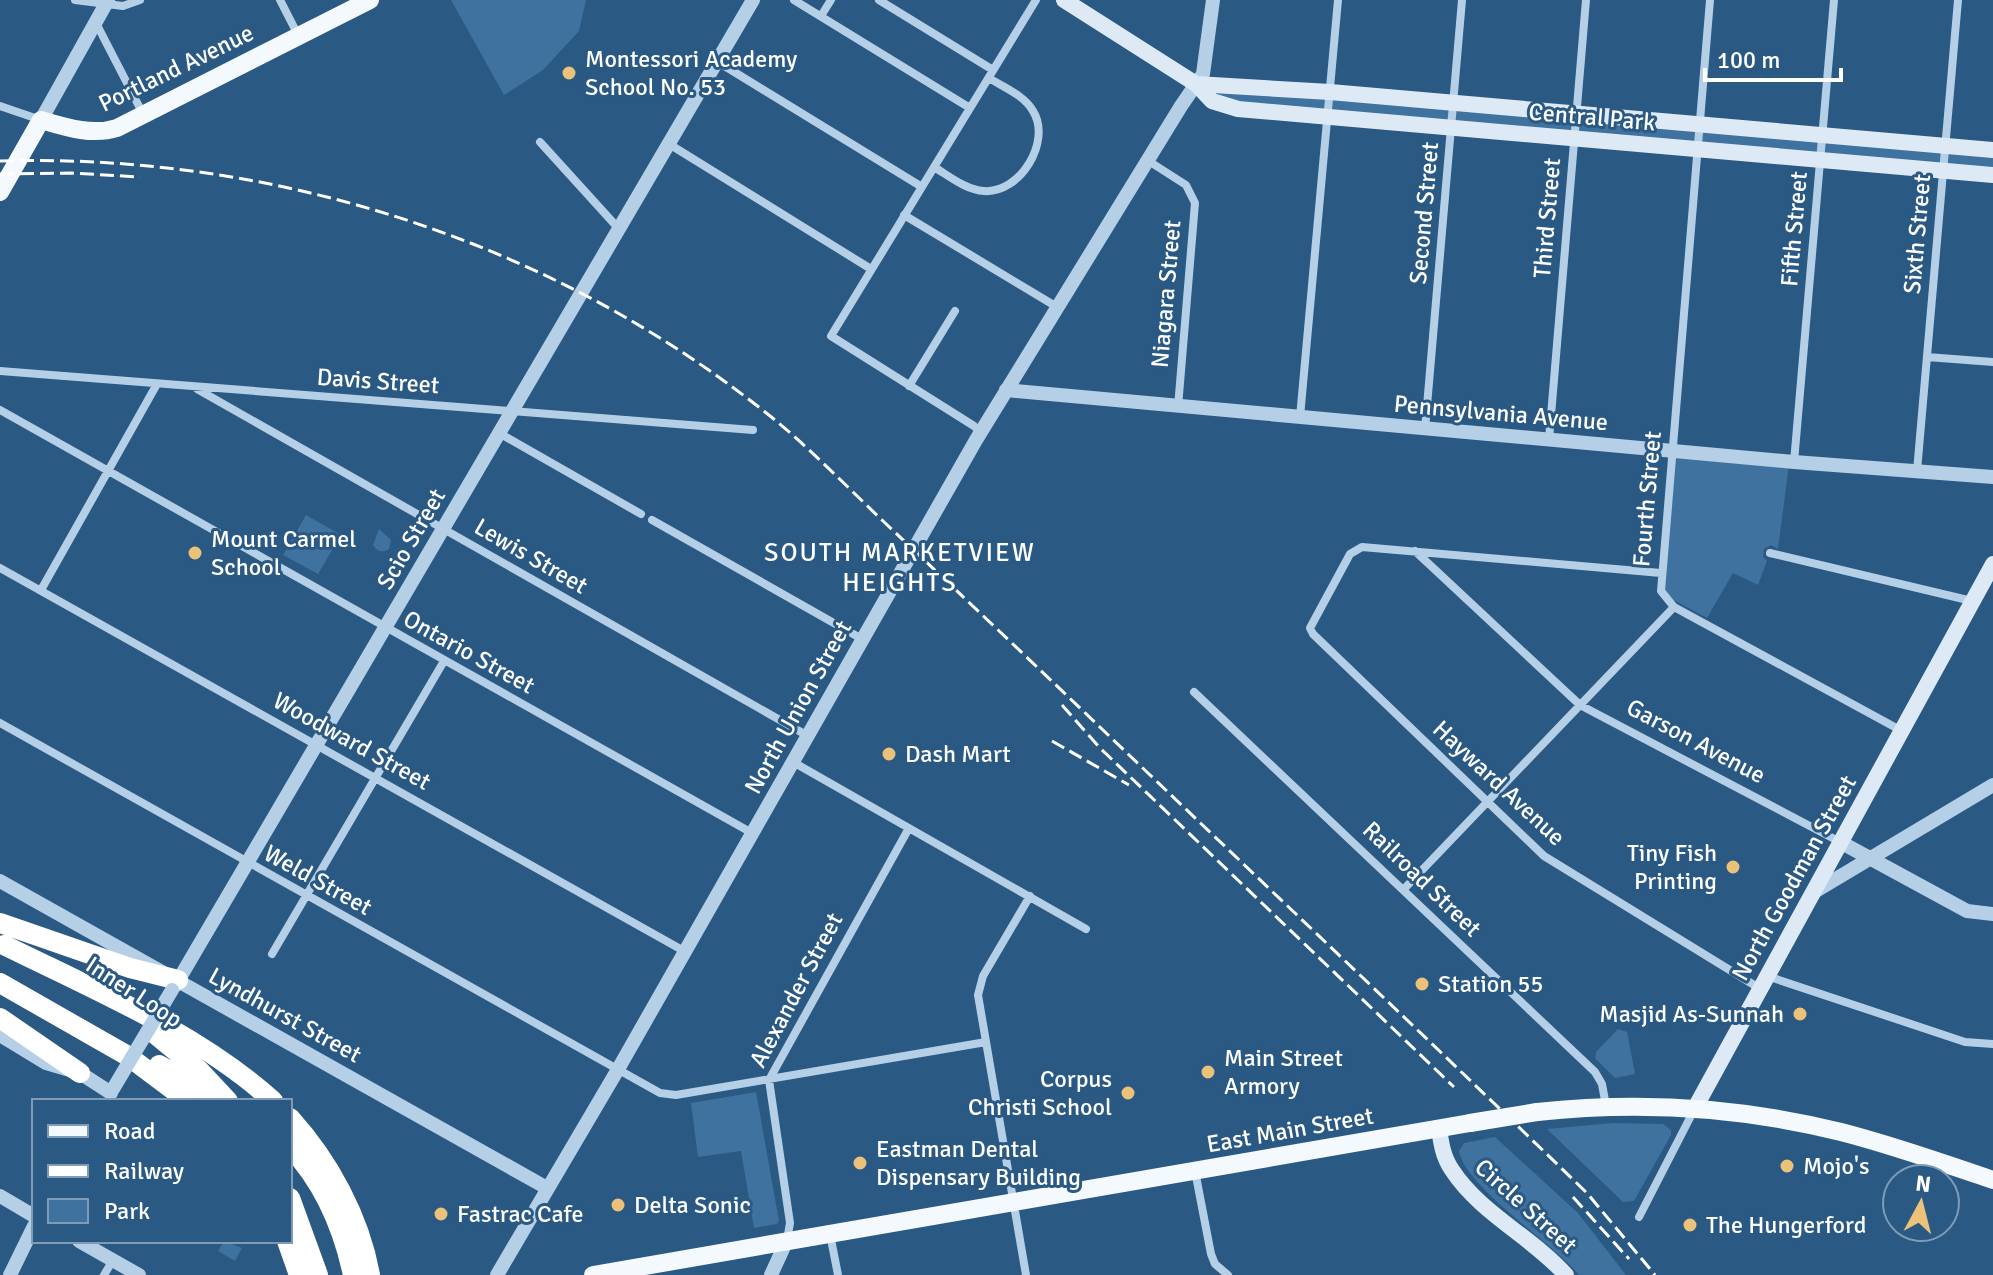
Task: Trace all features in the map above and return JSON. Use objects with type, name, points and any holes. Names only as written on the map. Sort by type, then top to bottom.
[{"type":"highway","points":[[0,923],[175,985]]},
{"type":"highway","points":[[2,944],[117,1001],[200,1047],[241,1074],[271,1099]]},
{"type":"highway","name":"Inner Loop","points":[[2,944],[149,1029],[194,1065],[224,1099]]},
{"type":"highway","points":[[0,983],[113,1039],[188,1091],[218,1099]]},
{"type":"highway","points":[[0,1018],[80,1073]]},
{"type":"highway","points":[[292,1120],[335,1182],[362,1241],[370,1275]]},
{"type":"highway","points":[[292,1149],[311,1173],[331,1207],[353,1275]]},
{"type":"highway","points":[[292,1204],[318,1275]]},
{"type":"highway","points":[[288,1243],[299,1275]]},
{"type":"main road","name":"Portland Avenue","points":[[41,120],[68,128],[105,131],[143,115],[370,0]]},
{"type":"main road","name":"Central Park","points":[[1064,0],[1196,84],[1207,97],[1220,105],[1238,109],[1993,175]]},
{"type":"main road","name":"Central Park","points":[[1196,84],[1330,92],[1993,150]]},
{"type":"main road","points":[[0,192],[41,120]]},
{"type":"main road","name":"North Goodman Street","points":[[1695,1108],[1993,564]]},
{"type":"main road","name":"East Main Street","points":[[593,1275],[1439,1128],[1537,1112],[1606,1106],[1695,1108],[1792,1122],[1838,1131],[1993,1180]]},
{"type":"main road","name":"Circle Street","points":[[1439,1128],[1450,1168],[1470,1191],[1566,1275]]},
{"type":"street","points":[[75,0],[107,1],[123,6],[140,0]]},
{"type":"street","points":[[280,0],[298,35]]},
{"type":"street","name":"Scio Street","points":[[110,1094],[753,0]]},
{"type":"street","points":[[794,0],[970,108]]},
{"type":"street","points":[[821,16],[831,0]]},
{"type":"street","points":[[879,0],[991,74],[1032,108],[1039,127],[1035,151],[1015,180],[997,190],[976,190],[934,167]]},
{"type":"street","points":[[981,433],[831,336],[1036,0]]},
{"type":"street","points":[[1196,84],[1206,63],[1213,0]]},
{"type":"street","points":[[1300,418],[1338,0]]},
{"type":"street","name":"Second Street","points":[[1425,429],[1462,0]]},
{"type":"street","name":"Third Street","points":[[1549,439],[1586,0]]},
{"type":"street","name":"Fourth Street","points":[[1674,607],[1661,591],[1661,573],[1710,0]]},
{"type":"street","name":"Fifth Street","points":[[1794,462],[1834,0]]},
{"type":"street","name":"Sixth Street","points":[[1917,471],[1958,0]]},
{"type":"street","points":[[0,106],[41,120],[107,1]]},
{"type":"street","points":[[95,22],[143,115]]},
{"type":"street","points":[[718,62],[922,187]]},
{"type":"street","name":"North Union Street","points":[[497,1275],[1006,390],[1196,84]]},
{"type":"street","points":[[540,142],[619,229]]},
{"type":"street","points":[[669,144],[871,269]]},
{"type":"street","name":"Niagara Street","points":[[1147,160],[1186,185],[1195,203],[1178,407]]},
{"type":"street","points":[[904,215],[1057,307]]},
{"type":"street","points":[[909,386],[955,311]]},
{"type":"street","points":[[1927,357],[1993,362]]},
{"type":"street","name":"Davis Street","points":[[0,371],[753,430]]},
{"type":"street","points":[[41,590],[157,384]]},
{"type":"street","name":"Lewis Street","points":[[194,387],[808,736]]},
{"type":"street","name":"Pennsylvania Avenue","points":[[1006,390],[1794,462],[1993,477]]},
{"type":"street","name":"Ontario Street","points":[[0,410],[752,833]]},
{"type":"street","points":[[499,433],[641,514]]},
{"type":"street","points":[[652,520],[862,639]]},
{"type":"street","name":"Hayward Avenue","points":[[1415,551],[1367,547],[1354,550],[1311,621],[1311,631],[1550,860],[1763,982],[1965,1042],[1993,1044]]},
{"type":"street","points":[[1415,551],[1661,573]]},
{"type":"street","name":"Garson Avenue","points":[[1415,551],[1580,705],[1967,911],[1993,914]]},
{"type":"street","points":[[1770,553],[1972,601]]},
{"type":"street","name":"Woodward Street","points":[[0,568],[684,951]]},
{"type":"street","points":[[1404,889],[1674,607],[1902,732]]},
{"type":"street","points":[[272,954],[444,661]]},
{"type":"street","name":"Railroad Street","points":[[1194,692],[1595,1072],[1602,1084],[1606,1106]]},
{"type":"street","name":"Weld Street","points":[[0,723],[652,1090],[676,1095],[986,1042]]},
{"type":"street","points":[[793,762],[1086,929]]},
{"type":"street","points":[[1814,892],[1993,785]]},
{"type":"street","name":"Alexander Street","points":[[771,1275],[787,1240],[790,1223],[769,1080],[909,828]]},
{"type":"street","name":"Lyndhurst Street","points":[[0,881],[175,985],[547,1188]]},
{"type":"street","points":[[1026,1275],[978,1001],[980,983],[1030,896]]},
{"type":"street","points":[[0,1035],[46,1063],[80,1073],[110,1094]]},
{"type":"street","name":"North Goodman Street","points":[[1639,1217],[1695,1108]]},
{"type":"street","points":[[1195,1170],[1213,1260],[1228,1275]]},
{"type":"street","points":[[0,1196],[32,1215]]},
{"type":"street","points":[[10,1275],[32,1230]]},
{"type":"street","points":[[830,1233],[838,1275]]},
{"type":"street","points":[[83,1243],[139,1275]]},
{"type":"street","points":[[104,1275],[113,1260]]},
{"type":"green space","points":[[451,0],[586,0],[579,31],[543,70],[504,95]]},
{"type":"green space","points":[[1212,88],[1993,154],[1993,171],[1246,106],[1221,97]]},
{"type":"green space","points":[[1676,458],[1789,465],[1778,549],[1771,545],[1764,549],[1763,557],[1767,561],[1758,585],[1733,573],[1707,618],[1668,597],[1664,590]]},
{"type":"green space","points":[[306,515],[341,535],[318,574],[283,555]]},
{"type":"green space","points":[[379,529],[391,540],[389,549],[385,551],[373,545]]},
{"type":"green space","points":[[1618,1029],[1627,1032],[1635,1074],[1615,1078],[1595,1058],[1596,1052]]},
{"type":"green space","points":[[756,1092],[779,1221],[754,1228],[741,1151],[698,1157],[691,1103]]},
{"type":"green space","points":[[1613,1123],[1663,1124],[1671,1130],[1634,1201],[1623,1202],[1547,1129]]},
{"type":"green space","points":[[1495,1137],[1578,1213],[1626,1275],[1579,1275],[1493,1198],[1465,1165],[1459,1151],[1464,1143]]},
{"type":"green space","points":[[223,1243],[242,1248],[235,1261],[218,1251]]},
{"type":"railway","points":[[0,161],[102,162],[203,173],[304,191],[402,218],[497,254],[589,297],[677,349],[760,408],[823,463],[1587,1193],[1655,1275]]},
{"type":"railway","points":[[0,174],[71,173],[140,177]]},
{"type":"railway","points":[[1062,705],[1100,748],[1454,1087]]},
{"type":"railway","points":[[1052,741],[1129,785]]},
{"type":"railway","points":[[1573,1197],[1629,1259]]},
{"type":"place","name":"Montessori Academy School No. 53","points":[[569,73]]},
{"type":"place","name":"Mount Carmel School","points":[[195,553]]},
{"type":"place","name":"Dash Mart","points":[[889,754]]},
{"type":"place","name":"Tiny Fish Printing","points":[[1733,867]]},
{"type":"place","name":"Station 55","points":[[1422,984]]},
{"type":"place","name":"Masjid As-Sunnah","points":[[1800,1014]]},
{"type":"place","name":"Main Street Armory","points":[[1208,1072]]},
{"type":"place","name":"Corpus Christi School","points":[[1128,1093]]},
{"type":"place","name":"Eastman Dental Dispensary Building","points":[[860,1163]]},
{"type":"place","name":"Mojo's","points":[[1787,1166]]},
{"type":"place","name":"Delta Sonic","points":[[618,1205]]},
{"type":"place","name":"Fastrac Cafe","points":[[441,1214]]},
{"type":"place","name":"The Hungerford","points":[[1690,1225]]},
{"type":"district","name":"SOUTH MARKETVIEW HEIGHTS","points":[[900,568]]}]
